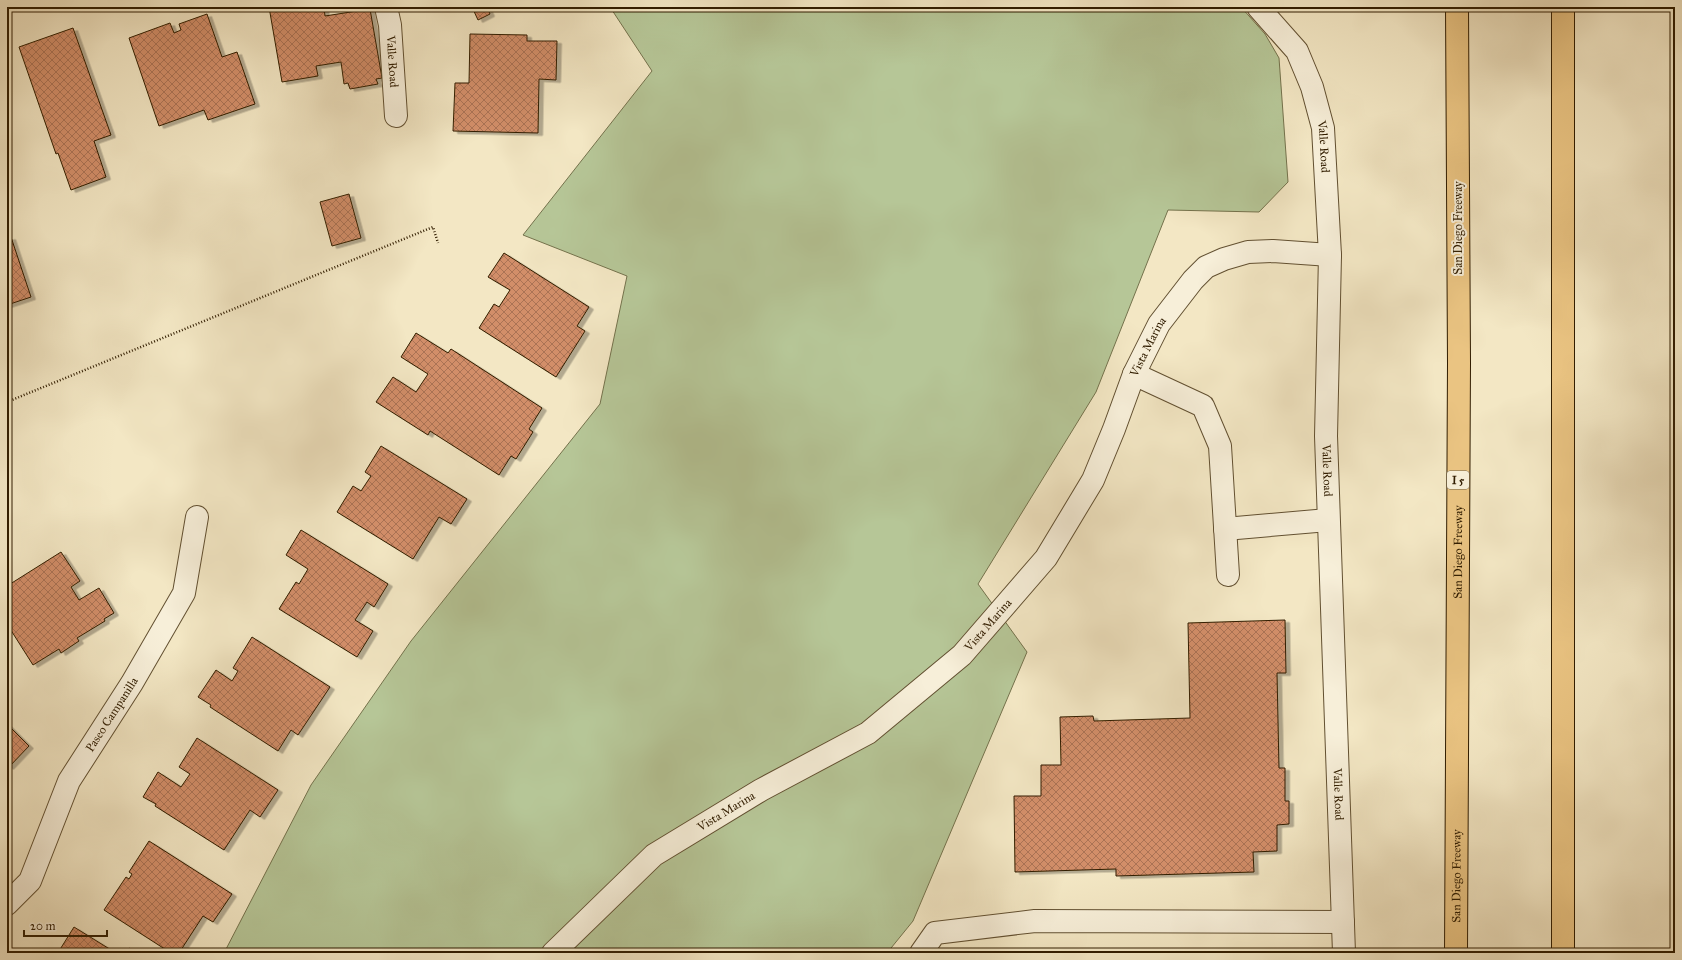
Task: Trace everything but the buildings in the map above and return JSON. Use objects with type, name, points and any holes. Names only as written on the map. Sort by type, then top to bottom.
[{"type":"highway","name":"San Diego Freeway","points":[[1456,953],[1459,363],[1457,7]]},
{"type":"highway","points":[[1562,7],[1563,953]]},
{"type":"street","name":"Valle Road","points":[[386,7],[390,25],[396,116]]},
{"type":"street","name":"Valle Road","points":[[1258,7],[1296,51],[1312,87],[1323,128],[1330,255],[1326,436],[1328,520],[1344,953]]},
{"type":"street","name":"Vista Marina","points":[[553,953],[654,855],[761,790],[868,733],[962,655],[1046,558],[1093,480],[1134,374],[1159,324],[1193,280],[1206,266],[1248,252],[1273,250],[1330,255]]},
{"type":"street","points":[[1134,374],[1203,406],[1220,446],[1228,575]]},
{"type":"street","name":"Paseo Campanilla","points":[[7,904],[30,881],[69,781],[132,683],[184,593],[197,517]]},
{"type":"street","points":[[1225,529],[1328,520]]},
{"type":"street","points":[[921,953],[935,933],[1035,921],[1343,922]]},
{"type":"path","points":[[7,402],[433,227],[438,243]]},
{"type":"green space","points":[[610,7],[1241,7],[1265,34],[1279,58],[1288,182],[1259,212],[1168,210],[1096,392],[978,584],[1027,652],[913,921],[887,953],[224,953],[311,785],[411,641],[600,404],[627,276],[523,235],[652,71]]}]
